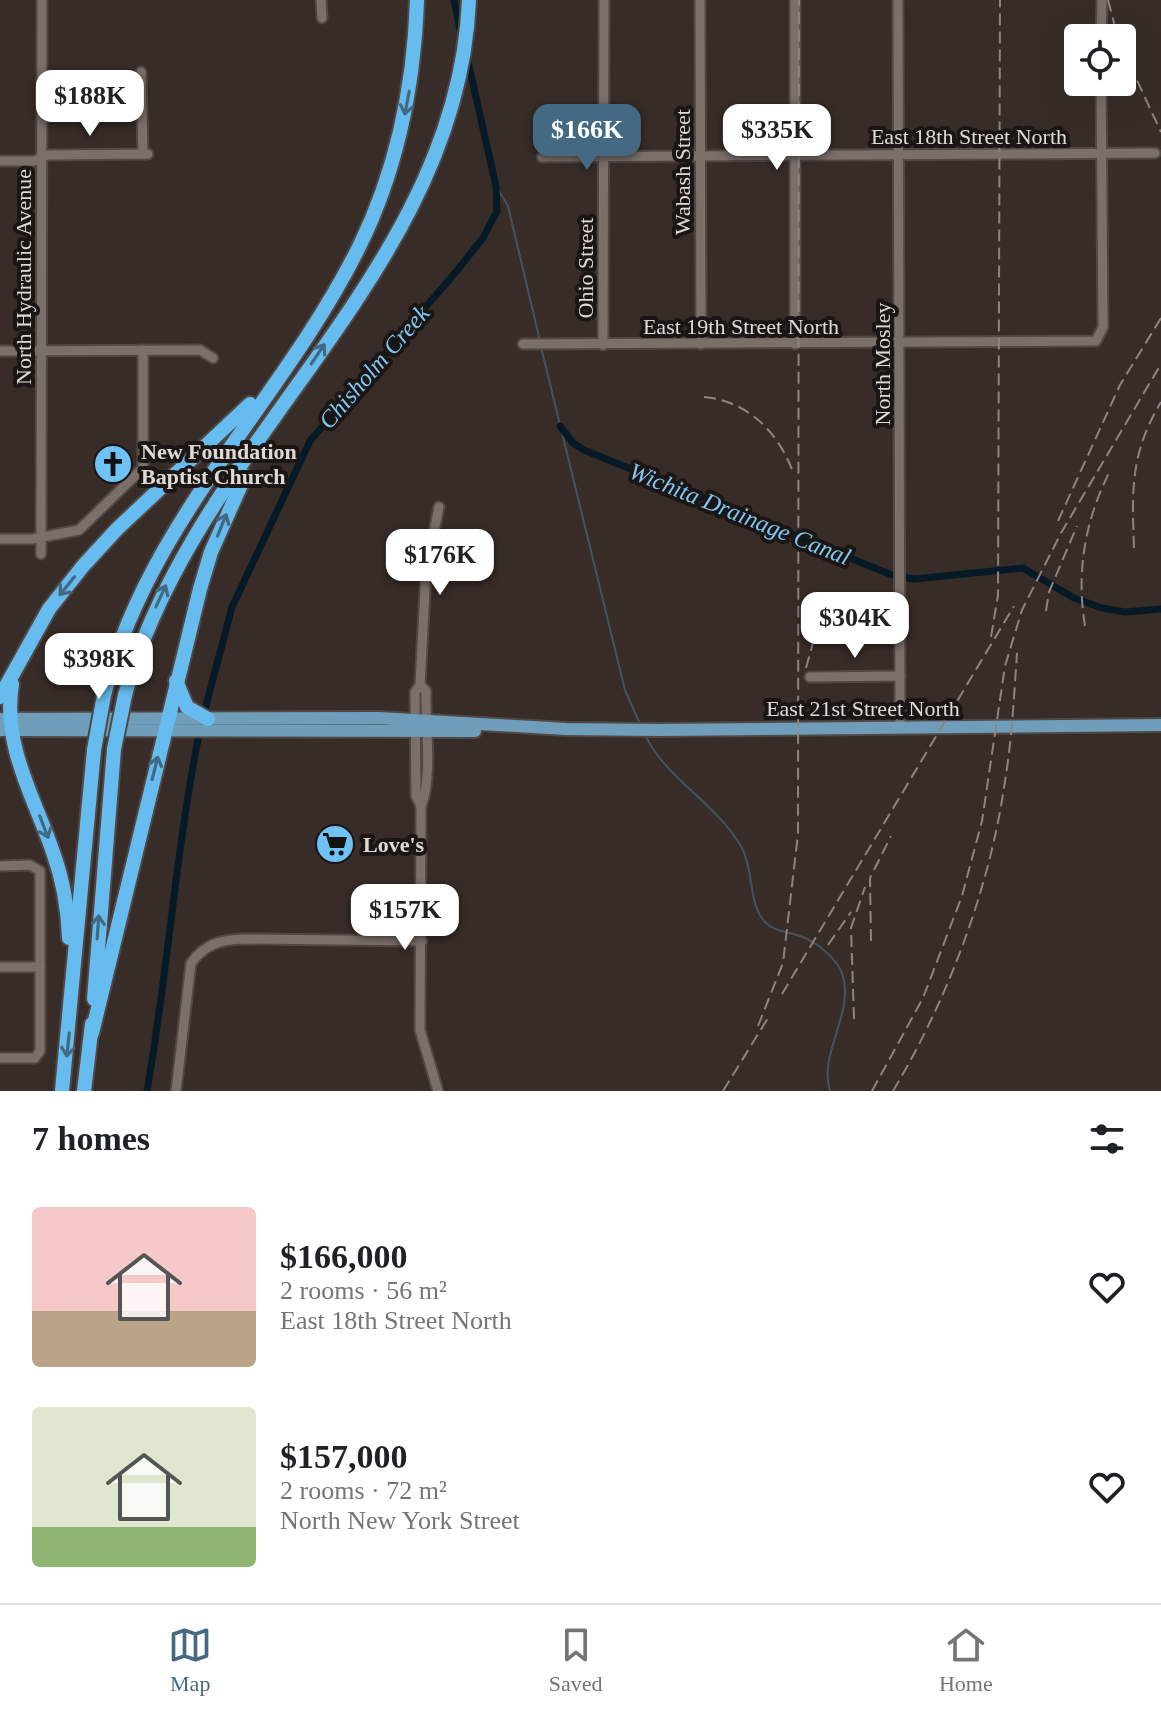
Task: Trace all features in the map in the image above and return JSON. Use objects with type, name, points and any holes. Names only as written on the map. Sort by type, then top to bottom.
[{"type":"highway","points":[[62,1091],[94,750],[104,695],[128,619],[155,561],[297,349],[359,247],[380,197],[406,108],[417,0]]},
{"type":"highway","points":[[84,1091],[92,1033],[114,749],[125,695],[145,633],[186,548],[400,229],[441,140],[461,74],[469,0]]},
{"type":"highway","points":[[0,697],[41,622],[83,566],[117,529],[239,417],[297,349]]},
{"type":"highway","points":[[92,1033],[176,681],[216,539],[233,498],[297,386]]},
{"type":"highway","points":[[14,676],[6,724],[14,754],[62,881],[73,998]]},
{"type":"highway","points":[[176,681],[186,718],[214,722]]},
{"type":"highway","points":[[0,742],[14,754]]},
{"type":"main road","name":"East 21st Street North","points":[[6,724],[166,724],[186,718],[214,722],[658,730],[1161,725]]},
{"type":"street","name":"North Hydraulic Avenue","points":[[41,554],[42,0]]},
{"type":"street","points":[[321,0],[322,18]]},
{"type":"street","name":"Ohio Street","points":[[603,345],[604,0]]},
{"type":"street","name":"Wabash Street","points":[[700,0],[701,344]]},
{"type":"street","points":[[795,0],[795,344]]},
{"type":"street","name":"North Mosley","points":[[898,0],[900,727]]},
{"type":"street","points":[[1101,24],[1102,0]]},
{"type":"street","points":[[0,161],[146,154],[141,72]]},
{"type":"street","points":[[1101,96],[1101,154]]},
{"type":"street","name":"East 18th Street North","points":[[542,157],[1155,153]]},
{"type":"street","name":"East 19th Street North","points":[[523,344],[1085,342],[1101,336],[1101,154]]},
{"type":"street","points":[[0,539],[69,533],[96,516],[143,468],[143,350]]},
{"type":"street","points":[[0,351],[200,350],[213,358]]},
{"type":"street","points":[[438,1091],[420,1030],[421,806],[416,796],[420,725],[426,691],[420,685],[425,585],[439,507]]},
{"type":"street","points":[[810,677],[900,676]]},
{"type":"street","points":[[0,866],[33,866],[40,871],[40,1051],[35,1058],[0,1058]]},
{"type":"street","points":[[176,1091],[191,963],[218,940],[422,941]]},
{"type":"street","points":[[0,967],[40,967]]},
{"type":"waterway","name":"Chisholm Creek","points":[[454,0],[460,29]]},
{"type":"waterway","name":"Chisholm Creek","points":[[203,717],[232,607],[310,441],[455,273],[483,238],[497,211],[496,186],[466,53]]},
{"type":"waterway","points":[[496,186],[508,206],[540,341]]},
{"type":"waterway","points":[[541,347],[625,690],[640,724]]},
{"type":"waterway","name":"Wichita Drainage Canal","points":[[560,426],[573,443],[584,450],[892,575],[914,579],[1023,568],[1074,598],[1102,608],[1125,612],[1161,609]]},
{"type":"waterway","points":[[147,1091],[200,729]]},
{"type":"waterway","points":[[646,737],[667,766],[720,819],[742,848],[760,916],[773,928],[813,942],[832,957],[840,970],[845,990],[844,1005],[829,1063],[830,1091]]},
{"type":"railway","points":[[758,1026],[783,963],[798,834],[799,0]]},
{"type":"railway","points":[[991,637],[998,595],[1000,0]]},
{"type":"railway","points":[[1108,0],[1114,24]]},
{"type":"railway","points":[[1136,78],[1161,132]]},
{"type":"railway","points":[[1058,521],[1120,385],[1161,318]]},
{"type":"railway","points":[[872,1091],[923,998],[962,896],[982,821],[1005,666],[1022,610],[1061,533],[1161,364]]},
{"type":"railway","points":[[704,397],[735,405],[761,422],[780,446],[794,475]]},
{"type":"railway","points":[[1134,548],[1133,490],[1138,456],[1161,402]]},
{"type":"railway","points":[[1085,626],[1082,606],[1085,547],[1094,508],[1110,471]]},
{"type":"railway","points":[[1046,611],[1049,592],[1077,526]]},
{"type":"railway","points":[[782,994],[1014,606]]},
{"type":"railway","points":[[806,668],[822,610]]},
{"type":"railway","points":[[893,1091],[949,981],[989,862],[1007,765],[1017,653]]},
{"type":"railway","points":[[871,941],[870,878],[891,836]]},
{"type":"railway","points":[[854,1019],[851,928],[865,887]]},
{"type":"railway","points":[[828,945],[851,912]]},
{"type":"railway","points":[[723,1091],[768,1018]]},
{"type":"place","name":"New Foundation Baptist Church","points":[[113,464]]},
{"type":"place","name":"Love's","points":[[335,844]]}]
